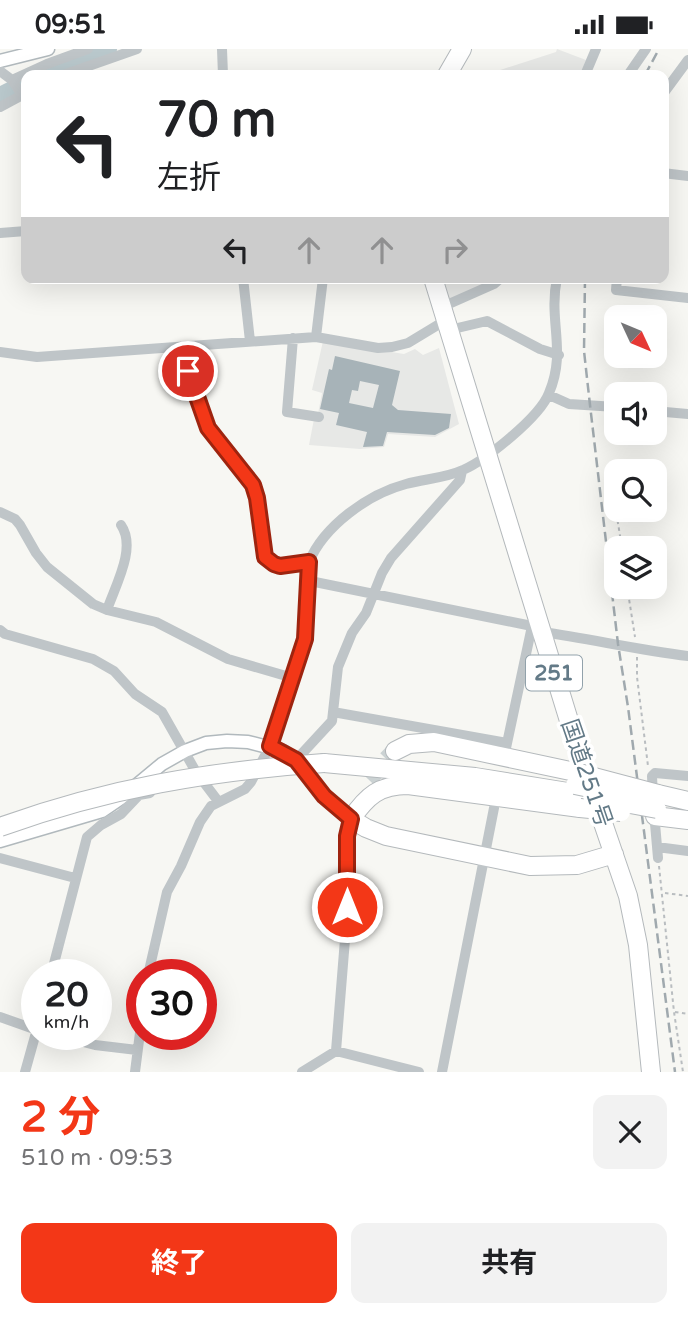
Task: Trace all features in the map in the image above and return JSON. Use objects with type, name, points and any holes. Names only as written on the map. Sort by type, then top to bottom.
[{"type":"highway","points":[[450,70],[463,49]]},
{"type":"highway","name":"国道251号","points":[[435,284],[538,628],[628,896],[638,945],[651,1072]]},
{"type":"highway","points":[[399,761],[409,744],[435,742],[577,790],[657,805],[688,804]]},
{"type":"highway","points":[[0,827],[90,799],[150,784],[211,773],[366,761],[399,761],[475,776],[577,790],[657,805],[688,817]]},
{"type":"highway","points":[[351,819],[354,802],[368,779]]},
{"type":"highway","points":[[351,819],[371,794],[393,785],[577,790]]},
{"type":"highway","points":[[351,819],[386,836],[530,866],[577,865],[614,854]]},
{"type":"street","points":[[7,56],[48,49]]},
{"type":"street","points":[[40,70],[47,64],[89,49]]},
{"type":"street","points":[[77,70],[137,49]]},
{"type":"street","points":[[222,49],[223,70]]},
{"type":"street","points":[[587,70],[596,49]]},
{"type":"street","points":[[631,70],[646,49]]},
{"type":"street","points":[[669,86],[688,60]]},
{"type":"street","points":[[0,71],[19,89],[0,107]]},
{"type":"street","points":[[669,174],[688,176]]},
{"type":"street","points":[[0,233],[21,231]]},
{"type":"street","points":[[244,284],[250,341]]},
{"type":"street","points":[[316,337],[322,284]]},
{"type":"street","points":[[0,352],[37,357],[316,337],[378,348],[392,347],[408,343],[494,284]]},
{"type":"street","points":[[152,959],[167,892],[205,813],[218,801],[245,789],[270,746],[305,639],[309,562],[314,551],[327,535],[361,505],[402,485],[462,471],[528,421],[549,395],[559,355],[553,313],[556,284]]},
{"type":"street","points":[[616,284],[616,290],[688,298]]},
{"type":"street","points":[[446,319],[487,321],[540,349],[559,355]]},
{"type":"street","points":[[293,338],[287,412],[319,417]]},
{"type":"street","points":[[180,347],[208,428],[253,485],[265,557],[280,566],[309,562]]},
{"type":"street","points":[[549,395],[569,404],[604,406]]},
{"type":"street","points":[[667,412],[688,414]]},
{"type":"street","points":[[296,760],[331,721],[338,667],[352,633],[366,613],[382,573],[391,558],[460,480],[462,471]]},
{"type":"street","points":[[0,512],[15,519],[47,567],[86,599],[107,610],[156,622],[228,659],[293,678]]},
{"type":"street","points":[[107,610],[128,542],[121,526]]},
{"type":"street","points":[[310,581],[637,650],[688,656]]},
{"type":"street","points":[[333,712],[507,746],[538,628]]},
{"type":"street","points":[[0,630],[93,659],[114,671],[135,694],[162,712],[197,772],[218,801]]},
{"type":"street","points":[[0,841],[102,811],[121,799],[162,764],[206,743],[227,741],[270,746],[296,760],[324,796],[351,819],[347,836],[347,914],[336,1051]]},
{"type":"street","points":[[55,959],[85,842],[94,830],[121,814],[139,795],[178,787],[197,772]]},
{"type":"street","points":[[688,776],[653,774],[658,853],[688,851]]},
{"type":"street","points":[[442,1072],[494,808]]},
{"type":"street","points":[[0,858],[75,878]]},
{"type":"street","points":[[0,1017],[21,1024]]},
{"type":"street","points":[[25,1072],[31,1050]]},
{"type":"street","points":[[135,1072],[137,1050]]},
{"type":"street","points":[[302,1072],[336,1051],[419,1072]]},
{"type":"path","points":[[629,599],[637,650],[638,690],[648,766],[653,774]]},
{"type":"path","points":[[658,853],[674,1012],[683,1072]]},
{"type":"path","points":[[663,893],[688,896]]},
{"type":"path","points":[[674,1012],[688,1014]]},
{"type":"shaded area","points":[[557,49],[586,60],[582,70],[500,70],[556,52]]},
{"type":"shaded area","points":[[441,284],[483,284],[477,288],[446,301]]},
{"type":"shaded area","points":[[323,341],[404,354],[415,349],[423,355],[439,348],[459,424],[435,437],[388,434],[384,447],[360,449],[309,445],[322,393],[312,390]]},
{"type":"building","points":[[335,356],[400,371],[392,405],[398,410],[451,414],[449,428],[435,435],[387,432],[383,446],[363,447],[367,432],[336,425],[339,413],[320,409],[329,369],[332,370]],"holes":[[[360,381],[379,385],[373,408],[349,403],[352,390],[358,391]]]},
{"type":"waterway","points":[[53,70],[109,49]]},
{"type":"waterway","points":[[0,95],[21,84]]},
{"type":"tunnel","points":[[368,779],[395,751]]},
{"type":"railway","points":[[648,70],[659,49]]},
{"type":"railway","points":[[585,284],[584,351],[590,405],[618,644],[675,1072]]},
{"type":"route","points":[[188,371],[208,428],[253,485],[265,557],[280,566],[309,562],[305,639],[270,746],[296,760],[324,796],[351,819],[347,836],[347,907]]}]
